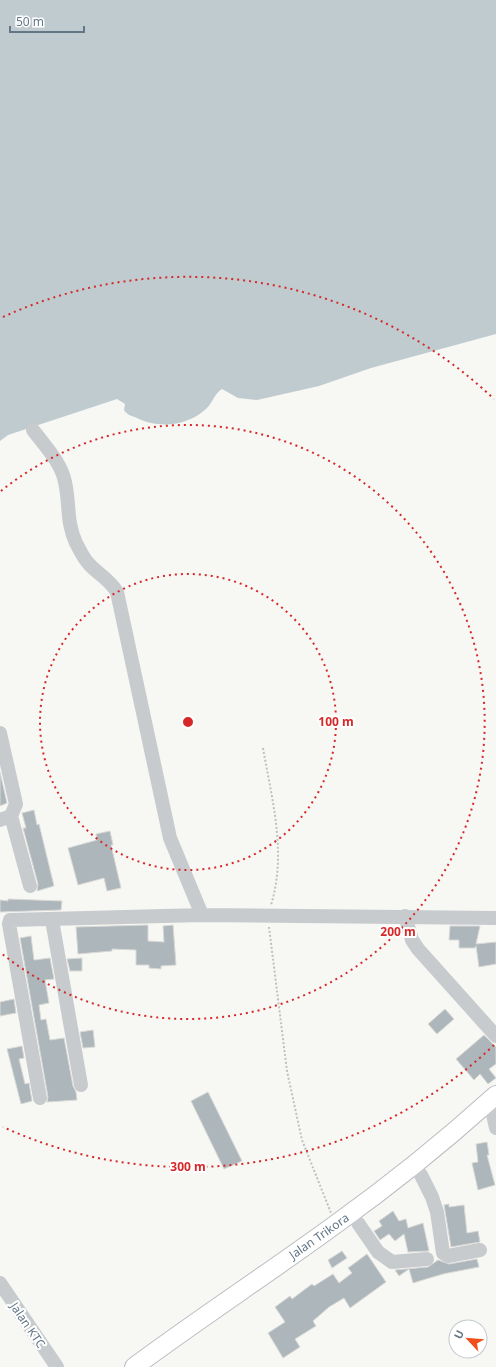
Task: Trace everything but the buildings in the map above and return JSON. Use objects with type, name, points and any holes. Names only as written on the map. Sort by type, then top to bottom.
[{"type":"main road","name":"Jalan Trikora","points":[[134,1367],[232,1296],[336,1225],[429,1154],[494,1109]]},
{"type":"main road","name":"Jalan Trikora","points":[[154,1367],[254,1294],[358,1223],[421,1176],[494,1109]]},
{"type":"street","points":[[33,430],[54,458],[62,472],[65,482],[70,529],[83,556],[88,564],[108,581],[117,592],[170,838],[202,915]]},
{"type":"street","points":[[0,733],[16,804],[5,818],[30,886]]},
{"type":"street","points":[[40,1098],[9,924],[12,919],[52,920],[202,915],[496,918]]},
{"type":"street","points":[[406,916],[412,940],[418,949],[496,1036]]},
{"type":"street","points":[[52,920],[81,1084]]},
{"type":"street","points":[[421,1176],[432,1197],[437,1212],[443,1253],[448,1256],[480,1250]]},
{"type":"street","points":[[358,1223],[385,1258],[392,1262],[427,1259]]},
{"type":"street","name":"Jalan KTC","points":[[0,1283],[57,1367]]},
{"type":"path","points":[[263,748],[278,834],[276,888],[268,916],[287,1071],[302,1140],[336,1225]]},
{"type":"shaded area","points":[[0,0],[496,0],[496,334],[371,368],[319,386],[257,400],[238,398],[222,389],[217,393],[207,408],[200,414],[191,419],[173,424],[154,424],[131,416],[124,410],[125,404],[117,399],[8,435],[0,441]]}]
